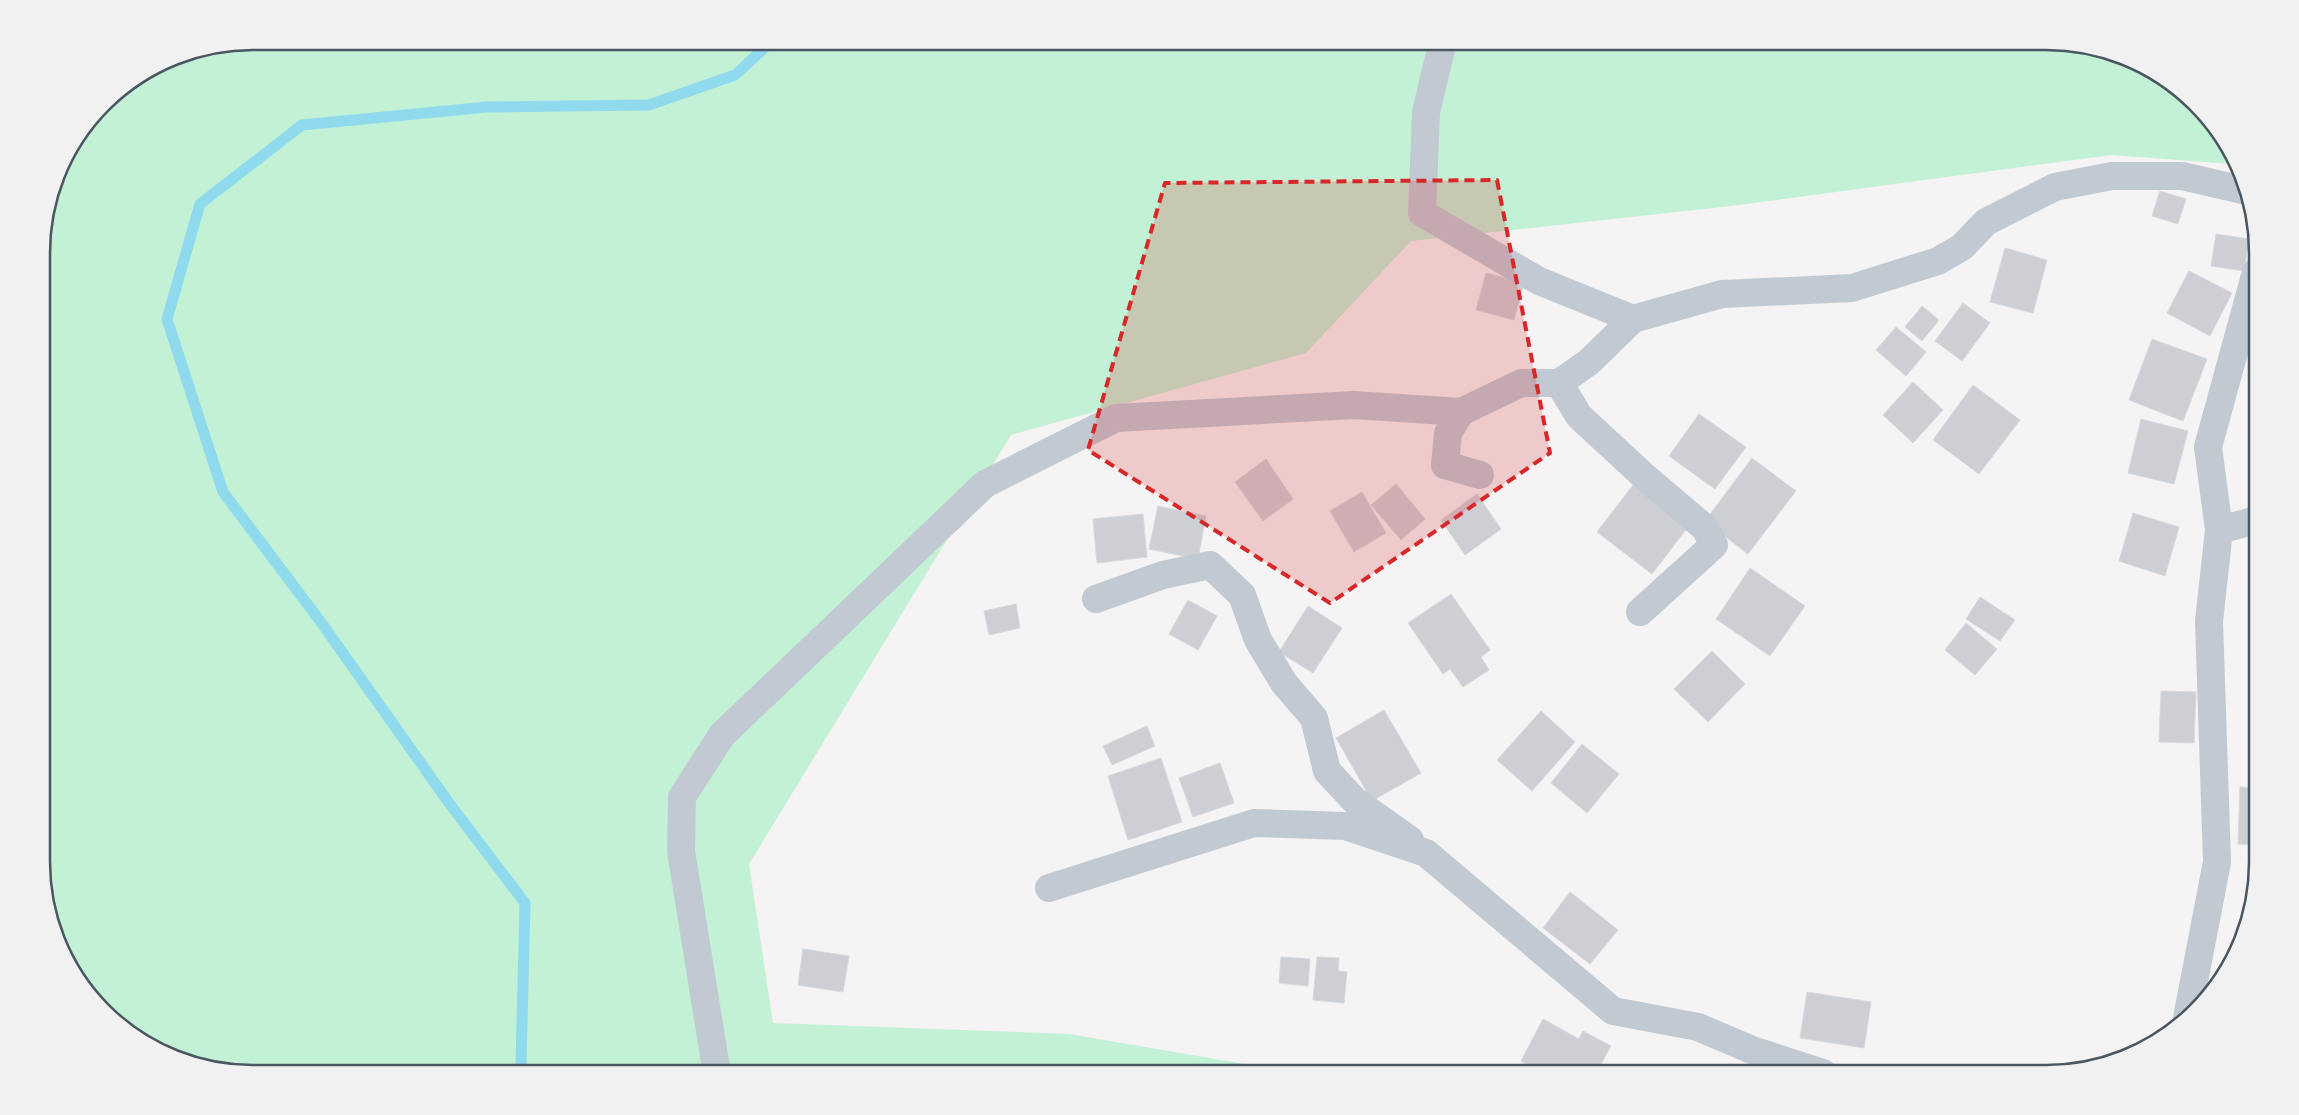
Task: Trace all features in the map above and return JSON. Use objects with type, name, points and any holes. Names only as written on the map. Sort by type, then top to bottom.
[{"type":"street","points":[[1442,50],[1426,112],[1422,213],[1539,281],[1634,319]]},
{"type":"street","points":[[715,1065],[680,851],[682,797],[722,734],[985,484],[1116,418],[1354,405],[1461,412],[1521,383],[1558,383],[1589,362],[1634,319],[1722,294],[1852,288],[1938,261],[1962,247],[1986,222],[2055,187],[2112,176],[2182,176],[2238,189]]},
{"type":"street","points":[[2189,1007],[2217,862],[2209,621],[2219,530],[2208,447],[2249,298]]},
{"type":"street","points":[[1558,383],[1579,416],[1646,478],[1705,528],[1714,545],[1640,612]]},
{"type":"street","points":[[1461,412],[1448,433],[1446,465],[1480,475]]},
{"type":"street","points":[[2219,530],[2249,522]]},
{"type":"street","points":[[1096,599],[1163,575],[1210,565],[1242,595],[1258,640],[1284,683],[1314,718],[1327,772],[1355,800],[1389,823],[1426,853],[1613,1011],[1698,1027],[1752,1050],[1798,1065]]},
{"type":"street","points":[[1049,888],[1254,822],[1345,826],[1426,853]]},
{"type":"highlighted area","points":[[1497,180],[1550,453],[1330,603],[1088,450],[1165,183]]},
{"type":"green space","points":[[240,50],[2059,50],[2099,57],[2124,65],[2159,84],[2180,100],[2199,119],[2215,140],[2228,164],[2111,155],[1731,206],[1411,241],[1306,353],[1011,435],[749,864],[773,1023],[1069,1034],[1250,1065],[240,1065],[200,1058],[175,1050],[140,1031],[109,1006],[84,975],[65,940],[54,902],[50,875],[50,240],[57,200],[65,175],[84,140],[109,109],[140,84],[175,65],[213,54]]},
{"type":"building","points":[[2160,191],[2186,199],[2178,224],[2152,216]]},
{"type":"building","points":[[2216,234],[2249,239],[2244,271],[2211,266]]},
{"type":"building","points":[[2005,248],[2047,260],[2033,313],[1990,302]]},
{"type":"building","points":[[2189,271],[2232,293],[2210,336],[2167,313]]},
{"type":"building","points":[[1486,273],[1524,283],[1514,320],[1476,310]]},
{"type":"building","points":[[1963,303],[1990,323],[1962,361],[1935,341]]},
{"type":"building","points":[[1922,306],[1939,320],[1922,341],[1905,327]]},
{"type":"building","points":[[1896,327],[1926,352],[1906,376],[1876,350]]},
{"type":"building","points":[[2152,339],[2207,359],[2183,421],[2129,400]]},
{"type":"building","points":[[1913,382],[1943,410],[1913,443],[1883,415]]},
{"type":"building","points":[[1973,385],[2020,420],[1979,474],[1933,440]]},
{"type":"building","points":[[1699,414],[1746,447],[1715,489],[1669,456]]},
{"type":"building","points":[[2141,419],[2188,431],[2174,484],[2128,473]]},
{"type":"building","points":[[1752,458],[1796,491],[1748,554],[1705,521]]},
{"type":"building","points":[[1266,459],[1293,499],[1263,521],[1235,482]]},
{"type":"building","points":[[1396,484],[1425,519],[1401,540],[1371,505]]},
{"type":"building","points":[[1633,485],[1688,527],[1652,574],[1597,532]]},
{"type":"building","points":[[1362,492],[1386,533],[1354,552],[1330,511]]},
{"type":"building","points":[[1477,494],[1501,529],[1465,555],[1441,520]]},
{"type":"building","points":[[1158,506],[1206,516],[1198,559],[1149,549]]},
{"type":"building","points":[[2133,513],[2179,527],[2165,576],[2119,561]]},
{"type":"building","points":[[1143,514],[1147,557],[1097,563],[1093,519]]},
{"type":"building","points":[[1750,568],[1805,606],[1770,656],[1716,619]]},
{"type":"building","points":[[1451,594],[1490,650],[1481,657],[1489,670],[1463,687],[1450,669],[1443,674],[1408,623]]},
{"type":"building","points":[[1980,597],[2015,620],[2000,641],[1966,619]]},
{"type":"building","points":[[1188,600],[1217,616],[1198,650],[1169,634]]},
{"type":"building","points":[[1016,604],[1020,628],[989,635],[984,611]]},
{"type":"building","points":[[1308,606],[1342,628],[1313,673],[1279,652]]},
{"type":"building","points":[[1966,623],[1997,649],[1975,675],[1945,650]]},
{"type":"building","points":[[1712,651],[1745,684],[1708,722],[1674,689]]},
{"type":"building","points":[[2161,691],[2196,692],[2194,743],[2159,742]]},
{"type":"building","points":[[1384,710],[1421,773],[1372,801],[1336,738]]},
{"type":"building","points":[[1541,711],[1575,742],[1532,791],[1497,760]]},
{"type":"building","points":[[1147,726],[1155,746],[1112,765],[1103,746]]},
{"type":"building","points":[[1582,744],[1619,774],[1587,813],[1551,783]]},
{"type":"building","points":[[1161,758],[1182,822],[1128,840],[1108,776]]},
{"type":"building","points":[[1220,763],[1234,803],[1193,817],[1179,778]]},
{"type":"building","points":[[2240,787],[2249,788],[2249,845],[2238,844]]},
{"type":"building","points":[[1570,892],[1618,930],[1590,964],[1543,928]]},
{"type":"building","points":[[803,949],[849,956],[843,992],[798,985]]},
{"type":"building","points":[[1281,957],[1310,959],[1308,986],[1279,983]]},
{"type":"building","points":[[1317,957],[1339,958],[1338,971],[1347,972],[1344,1003],[1313,1000]]},
{"type":"building","points":[[1807,992],[1871,1002],[1864,1048],[1800,1038]]},
{"type":"building","points":[[1543,1019],[1579,1039],[1583,1031],[1611,1046],[1600,1065],[1529,1065],[1521,1061]]},
{"type":"waterway","points":[[520,1065],[525,903],[449,803],[323,625],[223,492],[167,319],[200,204],[302,125],[487,107],[649,105],[735,75],[762,50]]}]
